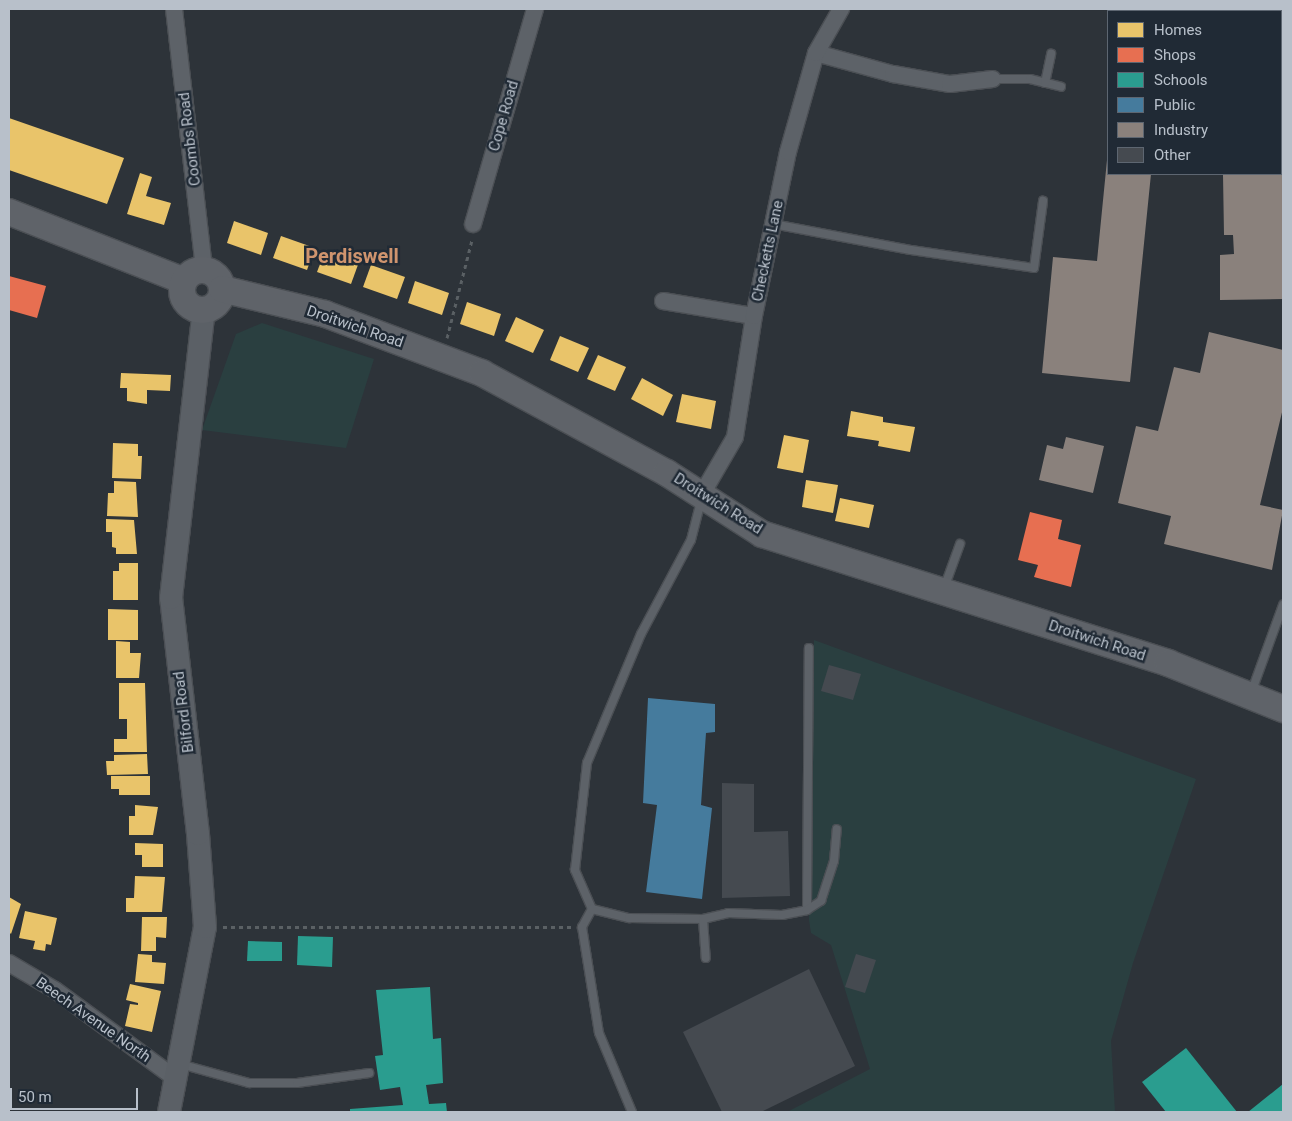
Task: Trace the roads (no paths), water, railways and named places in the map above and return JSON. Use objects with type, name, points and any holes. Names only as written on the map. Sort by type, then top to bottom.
[{"type":"main road","points":[[9,212],[194,276],[217,276],[222,289],[218,303],[204,310],[191,308],[185,300],[194,276]]},
{"type":"main road","name":"Droitwich Road","points":[[222,289],[325,314],[482,373],[702,494],[762,534],[1168,663],[1283,709]]},
{"type":"main road","name":"Bilford Road","points":[[169,1112],[205,927],[198,834],[171,598],[204,310]]},
{"type":"street","name":"Coombs Road","points":[[174,9],[194,276]]},
{"type":"street","name":"Cope Road","points":[[473,224],[535,9]]},
{"type":"street","name":"Checketts Lane","points":[[702,494],[735,436],[754,316],[788,152],[816,53],[842,9]]},
{"type":"street","points":[[816,53],[893,74],[950,84],[993,79]]},
{"type":"street","points":[[662,300],[754,316]]},
{"type":"street","name":"Beech Avenue North","points":[[9,963],[55,990],[178,1072]]},
{"type":"lane","points":[[1045,83],[1051,54]]},
{"type":"lane","points":[[993,79],[1030,79],[1061,87]]},
{"type":"lane","points":[[773,224],[911,250],[1034,268],[1043,201]]},
{"type":"lane","points":[[592,909],[575,870],[587,763],[642,634],[691,540],[702,494]]},
{"type":"lane","points":[[943,592],[960,544]]},
{"type":"lane","points":[[1250,695],[1283,605]]},
{"type":"lane","points":[[807,910],[809,648]]},
{"type":"lane","points":[[592,909],[629,918],[704,919],[728,913],[782,916],[807,910],[821,901],[834,861],[837,829]]},
{"type":"lane","points":[[592,909],[582,927],[599,1033],[632,1112]]},
{"type":"lane","points":[[704,919],[706,958]]},
{"type":"lane","points":[[178,1072],[249,1083],[297,1083],[369,1073]]},
{"type":"district","name":"Perdiswell","points":[[352,256]]}]
